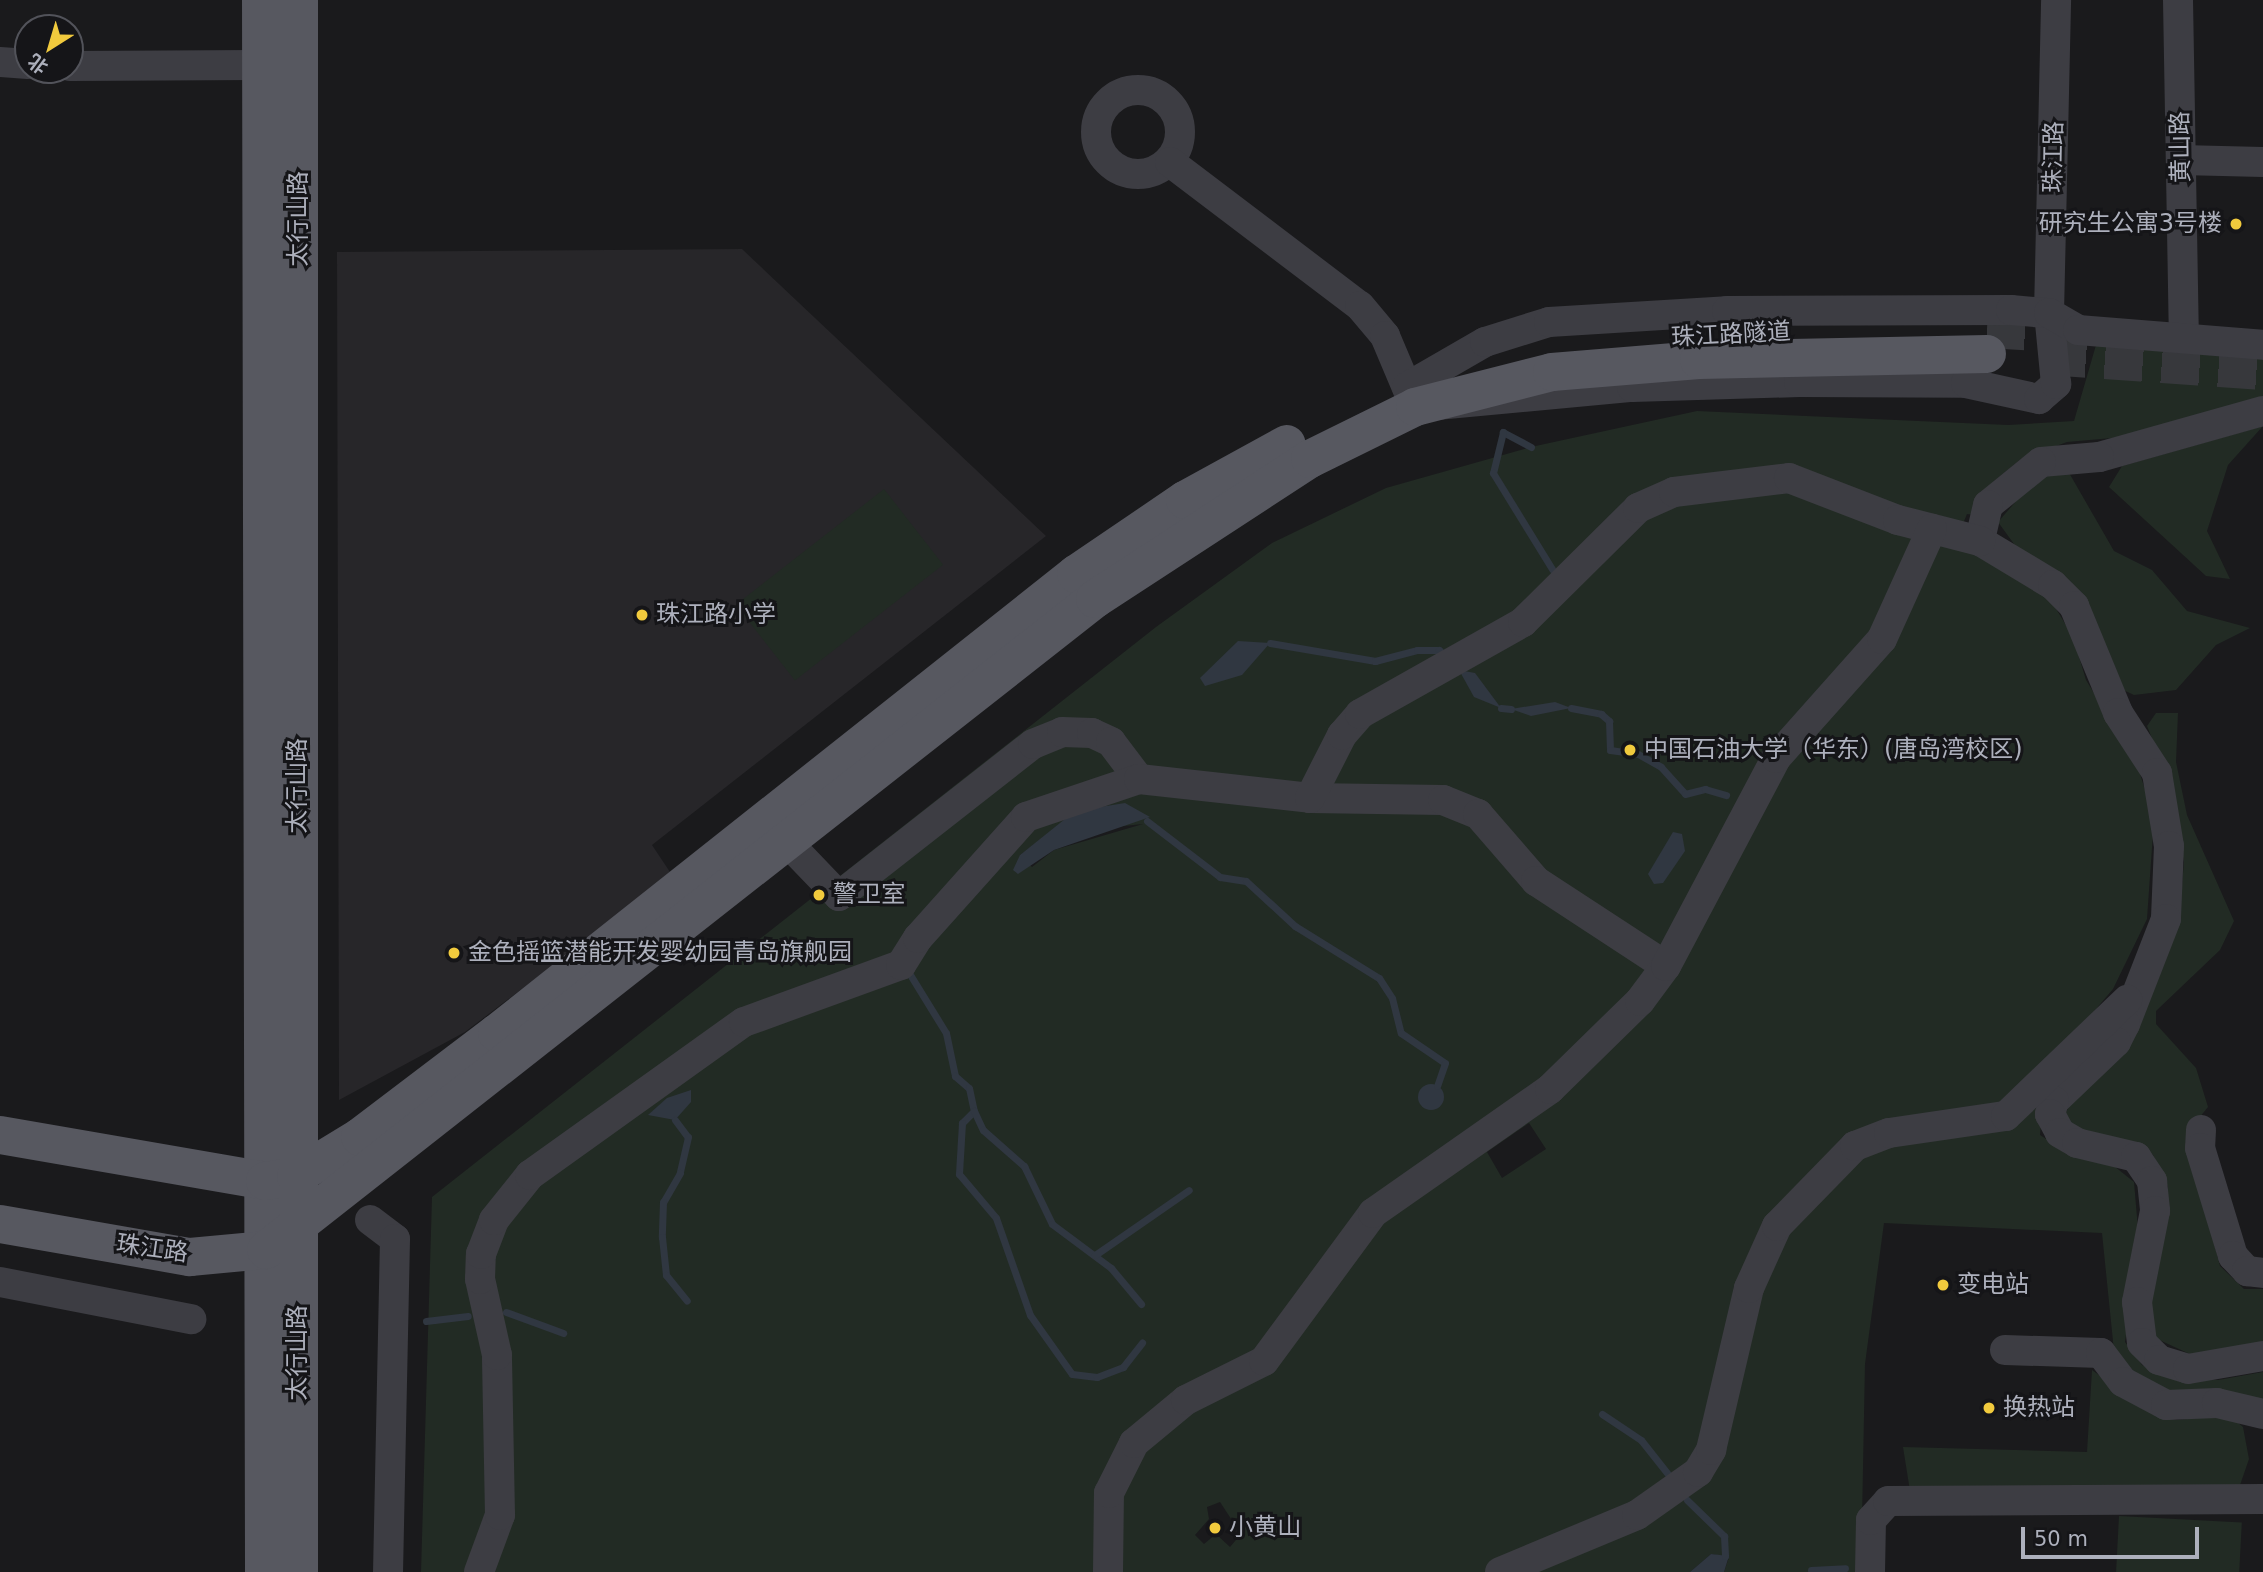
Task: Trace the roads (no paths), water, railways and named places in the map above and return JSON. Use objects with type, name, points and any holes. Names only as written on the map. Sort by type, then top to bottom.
[{"type":"main road","name":"太行山路","points":[[261,0],[281,1179],[298,1227],[299,1572]]},
{"type":"main road","name":"太行山路","points":[[264,1572],[266,1250],[281,1179],[299,0]]},
{"type":"main road","name":"珠江路隧道","points":[[1411,397],[1480,375],[1987,341]]},
{"type":"main road","points":[[0,1135],[281,1179],[360,1137],[497,1033],[1076,574],[1185,500],[1411,397]]},
{"type":"main road","points":[[266,1250],[1095,599],[1310,459],[1411,397]]},
{"type":"main road","name":"珠江路","points":[[0,1224],[190,1257],[266,1250]]},
{"type":"street","name":"珠江路","points":[[1411,397],[1813,382],[1966,383],[2039,399],[2056,384],[2049,313],[2056,0]]},
{"type":"street","name":"黄山路","points":[[2178,0],[2184,336]]},
{"type":"street","points":[[84,66],[261,65]]},
{"type":"street","points":[[2181,160],[2263,162]]},
{"type":"street","points":[[1170,162],[1360,306],[1385,336],[1411,397],[1485,342],[1549,323],[1727,311],[2049,313],[2078,330],[2184,336],[2263,345]]},
{"type":"street","points":[[1980,541],[1988,505],[2041,462],[2099,457],[2263,411]]},
{"type":"street","points":[[1310,797],[1342,735],[1360,714],[1523,622],[1638,508],[1675,492],[1789,478],[1932,530],[1980,541],[2053,585],[2074,606],[2118,713],[2157,773],[2169,846],[2166,919],[2132,995],[2116,1042],[2054,1101],[2050,1114],[2060,1133],[2077,1143],[2136,1157],[2152,1181],[2155,1212],[2137,1302],[2142,1343],[2159,1360],[2188,1369],[2263,1356]]},
{"type":"street","points":[[1108,1572],[1109,1493],[1134,1443],[1185,1400],[1264,1360],[1373,1213],[1550,1089],[1596,1048],[1666,966],[1776,758],[1882,639],[1932,530]]},
{"type":"street","points":[[787,842],[839,896],[1033,744],[1062,732],[1092,733],[1111,742],[1139,779]]},
{"type":"street","points":[[480,1572],[500,1516],[497,1355],[480,1279],[481,1254],[494,1220],[530,1175],[744,1022],[906,958],[1026,817],[1139,779],[1310,797],[1443,800],[1478,814],[1536,881],[1666,966]]},
{"type":"street","points":[[1500,1572],[1637,1515],[1698,1472],[1711,1450],[1749,1288],[1777,1226],[1855,1146],[1889,1133],[2006,1116],[2132,995]]},
{"type":"street","points":[[2201,1130],[2200,1148],[2233,1256],[2247,1271],[2263,1273]]},
{"type":"street","points":[[370,1220],[395,1239],[388,1572]]},
{"type":"street","points":[[0,1282],[191,1319]]},
{"type":"street","points":[[2005,1350],[2101,1353],[2123,1382],[2166,1405],[2217,1403],[2263,1415]]},
{"type":"street","points":[[1870,1572],[1871,1520],[1888,1501],[2263,1500]]},
{"type":"waterway","points":[[1531,447],[1503,432],[1493,473],[1552,569]]},
{"type":"waterway","points":[[1270,643],[1375,661],[1417,650],[1439,650],[1446,657]]},
{"type":"waterway","points":[[1501,708],[1511,709]]},
{"type":"waterway","points":[[1571,708],[1601,714],[1609,721],[1610,750],[1638,754],[1661,767],[1685,794],[1705,789],[1726,795]]},
{"type":"waterway","points":[[1147,821],[1220,877],[1246,881],[1295,926],[1379,978],[1392,998],[1401,1033],[1445,1063],[1437,1086]]},
{"type":"waterway","points":[[906,968],[946,1033],[955,1076],[969,1088],[974,1111],[962,1123],[959,1174],[996,1218],[1030,1315],[1072,1374],[1097,1377],[1123,1367],[1142,1343]]},
{"type":"waterway","points":[[974,1111],[983,1130],[1024,1166],[1052,1224],[1111,1268],[1141,1304]]},
{"type":"waterway","points":[[675,1120],[688,1137],[680,1173],[663,1202],[662,1237],[666,1275],[687,1301]]},
{"type":"waterway","points":[[1095,1255],[1189,1190]]},
{"type":"waterway","points":[[506,1312],[563,1333]]},
{"type":"waterway","points":[[426,1321],[468,1316]]},
{"type":"waterway","points":[[1602,1414],[1641,1440],[1671,1478]]},
{"type":"waterway","points":[[1687,1500],[1724,1536],[1725,1556]]},
{"type":"waterway","points":[[1811,1570],[1845,1568]]},
{"type":"tunnel","points":[[1987,329],[2087,335]]},
{"type":"tunnel","points":[[2048,356],[2263,371]]},
{"type":"place","name":"研究生公寓3号楼","points":[[2236,224]]},
{"type":"place","name":"珠江路小学","points":[[642,615]]},
{"type":"place","name":"中国石油大学（华东）(唐岛湾校区)","points":[[1630,750]]},
{"type":"place","name":"警卫室","points":[[819,895]]},
{"type":"place","name":"金色摇篮潜能开发婴幼园青岛旗舰园","points":[[454,953]]},
{"type":"place","name":"变电站","points":[[1943,1285]]},
{"type":"place","name":"换热站","points":[[1989,1408]]},
{"type":"place","name":"小黄山","points":[[1215,1528]]}]
